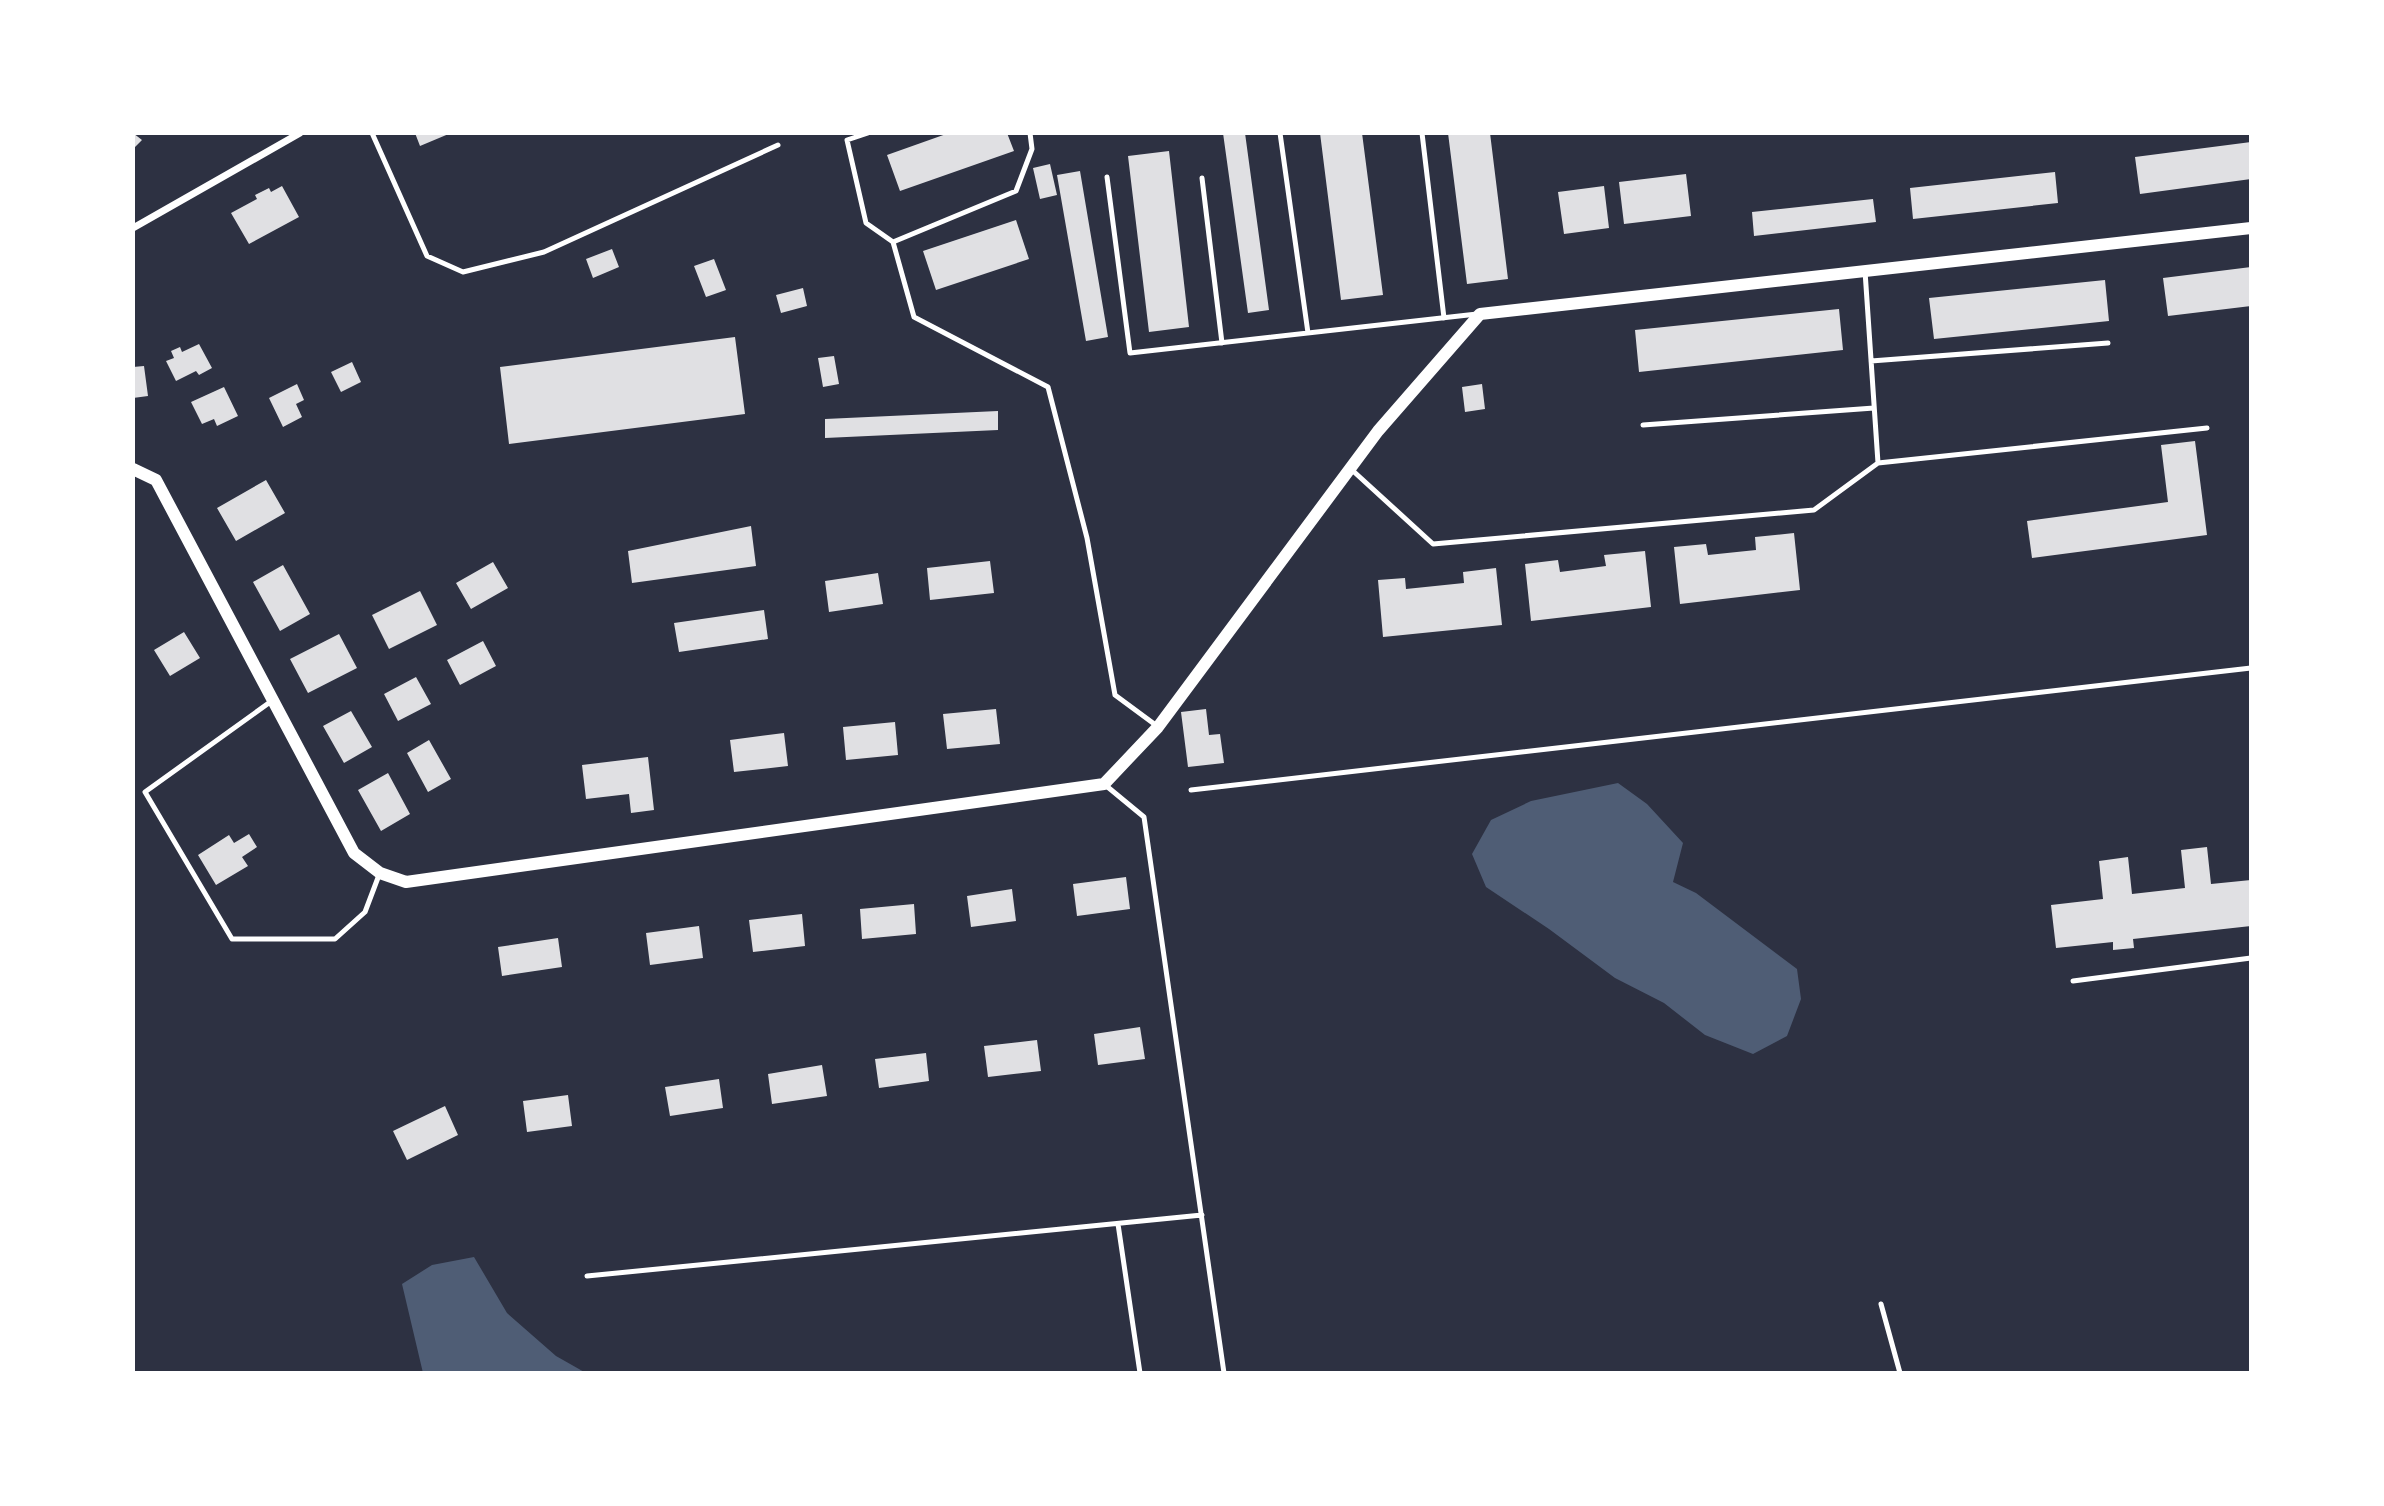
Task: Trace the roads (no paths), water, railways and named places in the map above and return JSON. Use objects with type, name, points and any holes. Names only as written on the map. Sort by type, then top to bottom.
[{"type":"street","points":[[133,228],[300,133]]},
{"type":"street","points":[[133,469],[156,480],[354,853],[380,873],[406,882],[1104,784],[1158,727],[1377,432],[1480,314],[2251,228]]},
{"type":"lane","points":[[372,133],[427,256],[463,272],[544,252],[778,145]]},
{"type":"lane","points":[[868,133],[847,140],[866,223],[893,242],[914,317],[1048,387],[1087,538],[1115,695],[1158,727]]},
{"type":"lane","points":[[893,242],[1016,191],[1032,149],[1030,133]]},
{"type":"lane","points":[[1280,133],[1308,333]]},
{"type":"lane","points":[[1422,133],[1444,318]]},
{"type":"lane","points":[[1107,177],[1130,353],[1480,314]]},
{"type":"lane","points":[[1202,177],[1222,343]]},
{"type":"lane","points":[[1865,271],[1878,464]]},
{"type":"lane","points":[[1871,361],[2108,343]]},
{"type":"lane","points":[[1643,425],[1874,408]]},
{"type":"lane","points":[[1350,468],[1433,544],[1814,510],[1878,464],[2207,428]]},
{"type":"lane","points":[[1191,790],[2251,668]]},
{"type":"lane","points":[[273,700],[145,792],[232,939],[335,939],[365,912],[380,873]]},
{"type":"lane","points":[[1104,784],[1144,817],[1224,1373]]},
{"type":"lane","points":[[2073,981],[2251,958]]},
{"type":"lane","points":[[587,1276],[1202,1215]]},
{"type":"lane","points":[[1118,1224],[1140,1373]]},
{"type":"lane","points":[[1881,1304],[1900,1373]]},
{"type":"water","points":[[1618,783],[1647,804],[1683,843],[1673,882],[1696,893],[1797,969],[1801,999],[1787,1036],[1753,1054],[1705,1035],[1664,1003],[1615,978],[1486,887],[1472,854],[1491,820],[1531,801]]},
{"type":"water","points":[[474,1257],[507,1313],[556,1356],[586,1373],[423,1373],[402,1284],[432,1265]]}]
